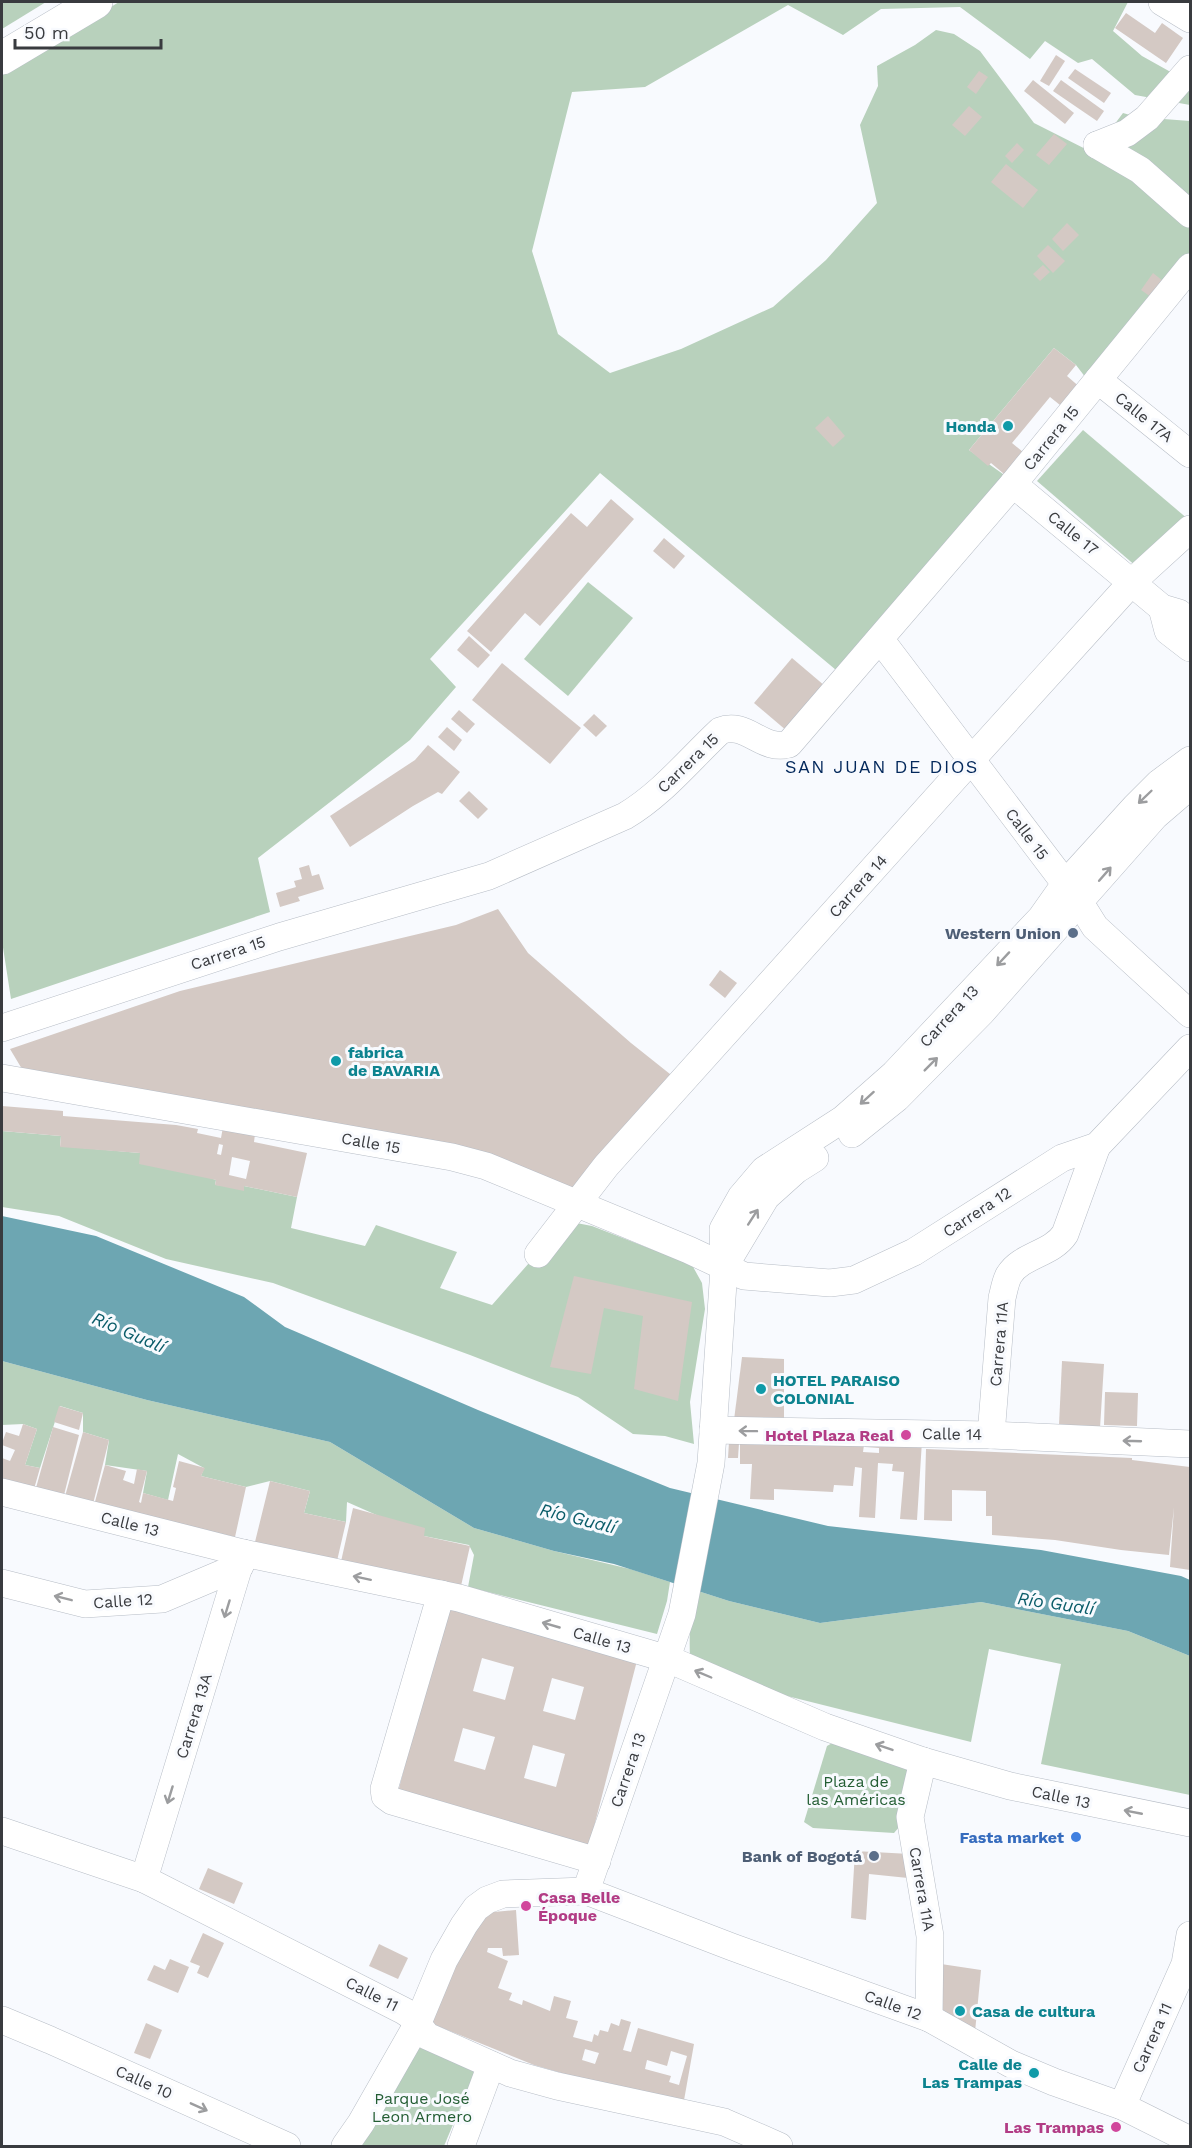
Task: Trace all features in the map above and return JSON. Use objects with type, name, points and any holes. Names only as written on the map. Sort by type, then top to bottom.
[{"type":"highway","points":[[2,58],[96,2]]},
{"type":"street","points":[[1162,2],[1191,20]]},
{"type":"street","points":[[1191,69],[1147,118],[1127,133],[1097,145],[1140,170],[1191,214]]},
{"type":"street","name":"Carrera 15","points":[[2,1028],[279,937],[489,876],[602,827],[647,803],[720,730],[734,727],[775,746],[789,744],[1013,484],[1191,267]]},
{"type":"street","name":"Calle 17A","points":[[1098,380],[1191,454]]},
{"type":"street","name":"Calle 17","points":[[1013,484],[1162,608]]},
{"type":"street","name":"Carrera 14","points":[[538,1254],[606,1166],[971,760],[1132,582],[1191,529]]},
{"type":"street","points":[[1162,608],[1179,613],[1191,622]]},
{"type":"street","points":[[1162,608],[1168,631],[1191,648]]},
{"type":"street","name":"Calle 15","points":[[880,639],[1073,893],[1095,927],[1191,1014]]},
{"type":"street","name":"Carrera 13","points":[[586,1891],[682,1614],[711,1463],[724,1268],[744,1230],[766,1197],[796,1170],[862,1127],[897,1098],[981,1013],[1073,893],[1135,807],[1159,783],[1191,760]]},
{"type":"street","name":"Carrera 13","points":[[1073,893],[1155,816],[1191,786]]},
{"type":"street","name":"Carrera 12","points":[[724,1268],[744,1276],[830,1283],[854,1280],[914,1252],[1062,1158],[1097,1146],[1191,1048]]},
{"type":"street","name":"Calle 15","points":[[2,1078],[452,1157],[486,1166],[689,1250],[724,1268]]},
{"type":"street","name":"Carrera 11A","points":[[991,1435],[1002,1298],[1006,1283],[1015,1268],[1057,1243],[1065,1234],[1097,1146]]},
{"type":"street","name":"Calle 14","points":[[713,1430],[991,1435],[1191,1444]]},
{"type":"street","name":"Calle 13","points":[[2,1492],[241,1559],[441,1594],[668,1659],[825,1726],[923,1761],[1010,1786],[1191,1823]]},
{"type":"street","name":"Calle 12","points":[[2,1583],[85,1604],[162,1599],[241,1559]]},
{"type":"street","name":"Carrera 13A","points":[[144,1879],[241,1559]]},
{"type":"street","points":[[441,1594],[384,1789],[385,1796],[392,1801],[597,1861]]},
{"type":"street","name":"Carrera 11A","points":[[923,1761],[910,1817],[930,1936],[929,2018]]},
{"type":"street","name":"Calle 11","points":[[2,1831],[144,1879],[404,2011],[427,2036],[491,2065],[556,2086],[724,2122],[779,2146]]},
{"type":"street","points":[[345,2146],[361,2123],[417,2025],[444,1960],[476,1908],[487,1900],[503,1894],[586,1891]]},
{"type":"street","name":"Calle 12","points":[[586,1891],[732,1947],[929,2018],[1011,2064],[1122,2106],[1191,2140]]},
{"type":"street","name":"Carrera 11","points":[[1122,2106],[1188,1966],[1191,1935]]},
{"type":"street","name":"Calle 10","points":[[2,2020],[287,2146]]},
{"type":"street","points":[[461,2146],[491,2065]]},
{"type":"green space","points":[[2,2],[46,2],[2,29]]},
{"type":"green space","points":[[119,2],[1128,2],[1113,31],[1142,56],[1176,75],[1190,70],[1190,105],[1135,95],[1092,59],[1078,63],[1045,41],[1030,59],[960,7],[881,9],[843,35],[788,5],[645,87],[572,92],[532,251],[558,334],[610,373],[681,349],[773,307],[826,260],[877,203],[860,125],[878,86],[877,66],[915,45],[936,30],[954,34],[980,51],[1034,123],[1137,175],[1190,224],[1190,258],[1089,382],[1076,365],[1054,348],[969,450],[1010,479],[842,675],[600,473],[430,659],[456,687],[410,740],[258,858],[270,912],[11,999],[2,941],[2,74]]},
{"type":"green space","points":[[1123,113],[1137,117],[1190,121],[1190,205],[1108,144],[1114,125]]},
{"type":"green space","points":[[1083,430],[1189,520],[1137,567],[1037,481]]},
{"type":"green space","points":[[588,582],[633,618],[568,696],[524,659]]},
{"type":"green space","points":[[2,1131],[61,1136],[60,1146],[140,1153],[216,1180],[215,1185],[244,1186],[297,1197],[291,1228],[365,1246],[376,1225],[457,1252],[440,1288],[492,1305],[566,1221],[592,1226],[692,1265],[702,1283],[705,1309],[690,1402],[694,1444],[665,1436],[633,1434],[578,1397],[273,1283],[166,1259],[59,1216],[2,1207]]},
{"type":"green space","points":[[2,1361],[147,1400],[330,1442],[474,1528],[554,1551],[630,1569],[670,1582],[657,1634],[468,1587],[474,1555],[469,1545],[424,1536],[347,1502],[346,1522],[304,1513],[310,1491],[270,1481],[246,1487],[201,1476],[204,1468],[178,1454],[168,1500],[143,1493],[147,1471],[105,1465],[109,1440],[83,1432],[83,1413],[60,1406],[40,1468],[25,1465],[37,1429],[23,1424],[2,1425]]},
{"type":"green space","points":[[698,1591],[729,1601],[820,1623],[981,1602],[1128,1631],[1190,1656],[1190,1795],[1041,1764],[1061,1664],[989,1649],[971,1742],[783,1695],[690,1658],[691,1624]]},
{"type":"green space","name":"Plaza de las Américas","points":[[834,1742],[909,1764],[900,1826],[894,1833],[813,1828],[804,1822],[827,1746]]},
{"type":"green space","name":"Parque José Leon Armero","points":[[415,2045],[475,2072],[444,2146],[359,2146]]},
{"type":"water","name":"Río Gualí","points":[[2,1216],[96,1236],[244,1297],[285,1327],[478,1410],[670,1488],[828,1526],[1041,1550],[1181,1576],[1190,1580],[1190,1656],[1128,1631],[981,1602],[820,1623],[729,1601],[614,1564],[554,1551],[474,1528],[330,1442],[147,1400],[2,1361]]},
{"type":"building","points":[[1126,13],[1155,33],[1162,23],[1183,38],[1166,63],[1115,28]]},
{"type":"building","points":[[1056,55],[1065,61],[1049,86],[1040,81]]},
{"type":"building","points":[[1075,69],[1111,93],[1104,103],[1068,78]]},
{"type":"building","points":[[979,71],[988,77],[976,94],[967,87]]},
{"type":"building","points":[[1033,80],[1074,113],[1065,124],[1024,91]]},
{"type":"building","points":[[1061,80],[1104,111],[1097,121],[1053,91]]},
{"type":"building","points":[[969,106],[982,117],[965,136],[952,125]]},
{"type":"building","points":[[1054,134],[1067,144],[1049,165],[1036,155]]},
{"type":"building","points":[[1017,143],[1024,150],[1012,163],[1005,156]]},
{"type":"building","points":[[1006,164],[1038,190],[1023,208],[991,182]]},
{"type":"building","points":[[1067,223],[1079,235],[1063,251],[1052,239]]},
{"type":"building","points":[[1048,245],[1065,261],[1053,273],[1037,256]]},
{"type":"building","points":[[1043,265],[1050,272],[1040,281],[1033,274]]},
{"type":"building","points":[[1153,273],[1163,281],[1151,297],[1141,290]]},
{"type":"building","name":"Honda","points":[[1054,348],[1076,365],[1067,376],[1082,389],[1065,409],[1050,397],[1012,443],[1029,457],[1010,479],[991,463],[988,466],[969,450]]},
{"type":"building","points":[[828,416],[845,436],[833,447],[815,428]]},
{"type":"building","points":[[611,499],[634,519],[540,626],[525,613],[491,652],[467,631],[571,513],[587,527]]},
{"type":"building","points":[[664,538],[685,556],[674,569],[653,551]]},
{"type":"building","points":[[469,636],[490,655],[478,668],[457,650]]},
{"type":"building","points":[[792,658],[825,686],[787,731],[754,703]]},
{"type":"building","points":[[502,663],[581,728],[550,764],[472,700]]},
{"type":"building","points":[[459,710],[475,724],[467,733],[451,719]]},
{"type":"building","points":[[594,714],[607,726],[596,737],[583,725]]},
{"type":"building","points":[[447,727],[462,740],[454,751],[438,737]]},
{"type":"building","points":[[428,745],[460,772],[442,794],[438,792],[413,806],[350,847],[330,816],[415,760]]},
{"type":"building","points":[[469,791],[488,809],[478,819],[459,801]]},
{"type":"building","points":[[309,865],[312,876],[319,874],[324,889],[298,897],[300,901],[280,907],[276,893],[296,887],[294,881],[302,879],[299,868]]},
{"type":"building","name":"fabrica de BAVARIA","points":[[498,909],[528,953],[631,1043],[675,1078],[574,1190],[25,1074],[10,1049],[180,991],[456,925]]},
{"type":"building","points":[[720,970],[737,983],[725,998],[709,985]]},
{"type":"building","points":[[2,1106],[63,1111],[63,1116],[176,1125],[198,1129],[197,1133],[221,1138],[223,1127],[255,1134],[254,1142],[307,1153],[297,1197],[244,1186],[244,1191],[215,1185],[216,1180],[139,1164],[140,1153],[60,1147],[61,1136],[2,1131]],"holes":[[[219,1144],[223,1145],[221,1155],[217,1154]],[[232,1157],[250,1161],[246,1179],[229,1175]]]},
{"type":"building","points":[[574,1276],[692,1302],[678,1401],[634,1389],[643,1316],[604,1308],[591,1374],[550,1367]]},
{"type":"building","name":"HOTEL PARAISO COLONIAL","points":[[742,1357],[784,1359],[784,1421],[734,1420]]},
{"type":"building","points":[[1062,1361],[1104,1364],[1100,1428],[1059,1425]]},
{"type":"building","points":[[1105,1392],[1138,1393],[1137,1426],[1104,1425]]},
{"type":"building","points":[[59,1406],[83,1413],[79,1430],[54,1422]]},
{"type":"building","points":[[23,1424],[37,1429],[25,1465],[40,1468],[32,1496],[2,1487],[2,1458],[10,1461],[15,1450],[2,1443],[6,1432],[19,1436]]},
{"type":"building","points":[[53,1427],[79,1435],[62,1503],[34,1495]]},
{"type":"building","points":[[83,1432],[109,1440],[92,1508],[64,1500]]},
{"type":"building","points":[[866,1437],[922,1441],[917,1520],[900,1519],[904,1472],[892,1471],[893,1464],[878,1463],[875,1518],[859,1517],[862,1468],[855,1467],[853,1486],[834,1485],[833,1492],[774,1489],[774,1500],[750,1499],[752,1464],[740,1464],[740,1444],[864,1445],[863,1452],[879,1453],[879,1448],[865,1447]]},
{"type":"building","points":[[729,1442],[739,1443],[738,1458],[728,1458]]},
{"type":"building","points":[[926,1449],[1132,1458],[1132,1460],[1190,1467],[1190,1570],[1170,1567],[1174,1507],[1169,1555],[1055,1540],[992,1535],[992,1516],[986,1516],[986,1491],[952,1490],[952,1521],[924,1520]]},
{"type":"building","points":[[179,1461],[205,1468],[201,1476],[246,1487],[235,1537],[214,1532],[212,1539],[93,1509],[105,1465],[126,1471],[123,1480],[134,1484],[137,1469],[147,1471],[139,1502],[141,1503],[143,1493],[173,1501],[176,1488],[173,1487]]},
{"type":"building","points":[[270,1481],[310,1491],[304,1513],[346,1522],[337,1561],[254,1546]]},
{"type":"building","points":[[353,1508],[425,1528],[424,1536],[470,1546],[461,1586],[340,1566]]},
{"type":"building","points":[[447,1603],[639,1653],[589,1846],[397,1796]],"holes":[[[482,1658],[514,1667],[505,1700],[473,1691]],[[552,1678],[584,1687],[575,1720],[543,1711]],[[463,1728],[495,1737],[485,1770],[454,1761]],[[533,1745],[565,1754],[556,1787],[524,1778]]]},
{"type":"building","points":[[855,1851],[910,1854],[908,1878],[869,1874],[866,1920],[851,1918]]},
{"type":"building","points":[[208,1868],[243,1883],[234,1904],[199,1889]]},
{"type":"building","points":[[516,1910],[519,1955],[503,1956],[502,1948],[488,1948],[487,1952],[508,1961],[498,1988],[512,1993],[509,2000],[522,2005],[523,2000],[550,2011],[554,1996],[571,2001],[566,2018],[578,2021],[573,2037],[592,2042],[594,2034],[598,2036],[600,2030],[608,2032],[611,2023],[619,2026],[621,2019],[631,2022],[623,2050],[631,2052],[638,2028],[694,2044],[683,2106],[534,2065],[430,2023],[452,1972],[483,1913]],"holes":[[[585,2049],[599,2053],[595,2064],[582,2060]],[[671,2051],[687,2056],[679,2085],[669,2082],[671,2076],[645,2069],[647,2060],[667,2066]]]},
{"type":"building","points":[[203,1933],[224,1943],[208,1978],[197,1973],[200,1966],[190,1962]]},
{"type":"building","points":[[379,1944],[408,1958],[398,1979],[369,1966]]},
{"type":"building","points":[[170,1959],[189,1967],[178,1993],[147,1980],[154,1965],[165,1970]]},
{"type":"building","points":[[941,1964],[981,1970],[975,2032],[936,2012]]},
{"type":"building","points":[[146,2023],[162,2030],[150,2059],[134,2053]]},
{"type":"place","name":"Honda","points":[[1008,426]]},
{"type":"place","name":"Western Union","points":[[1073,933]]},
{"type":"place","name":"fabrica de BAVARIA","points":[[336,1061]]},
{"type":"place","name":"HOTEL PARAISO COLONIAL","points":[[761,1389]]},
{"type":"place","name":"Hotel Plaza Real","points":[[906,1435]]},
{"type":"place","name":"Fasta market","points":[[1076,1837]]},
{"type":"place","name":"Bank of Bogotá","points":[[874,1856]]},
{"type":"place","name":"Casa Belle Époque","points":[[526,1906]]},
{"type":"place","name":"Casa de cultura","points":[[960,2011]]},
{"type":"place","name":"Calle de Las Trampas","points":[[1034,2073]]},
{"type":"place","name":"Las Trampas","points":[[1116,2127]]},
{"type":"district","name":"SAN JUAN DE DIOS","points":[[882,766]]}]
